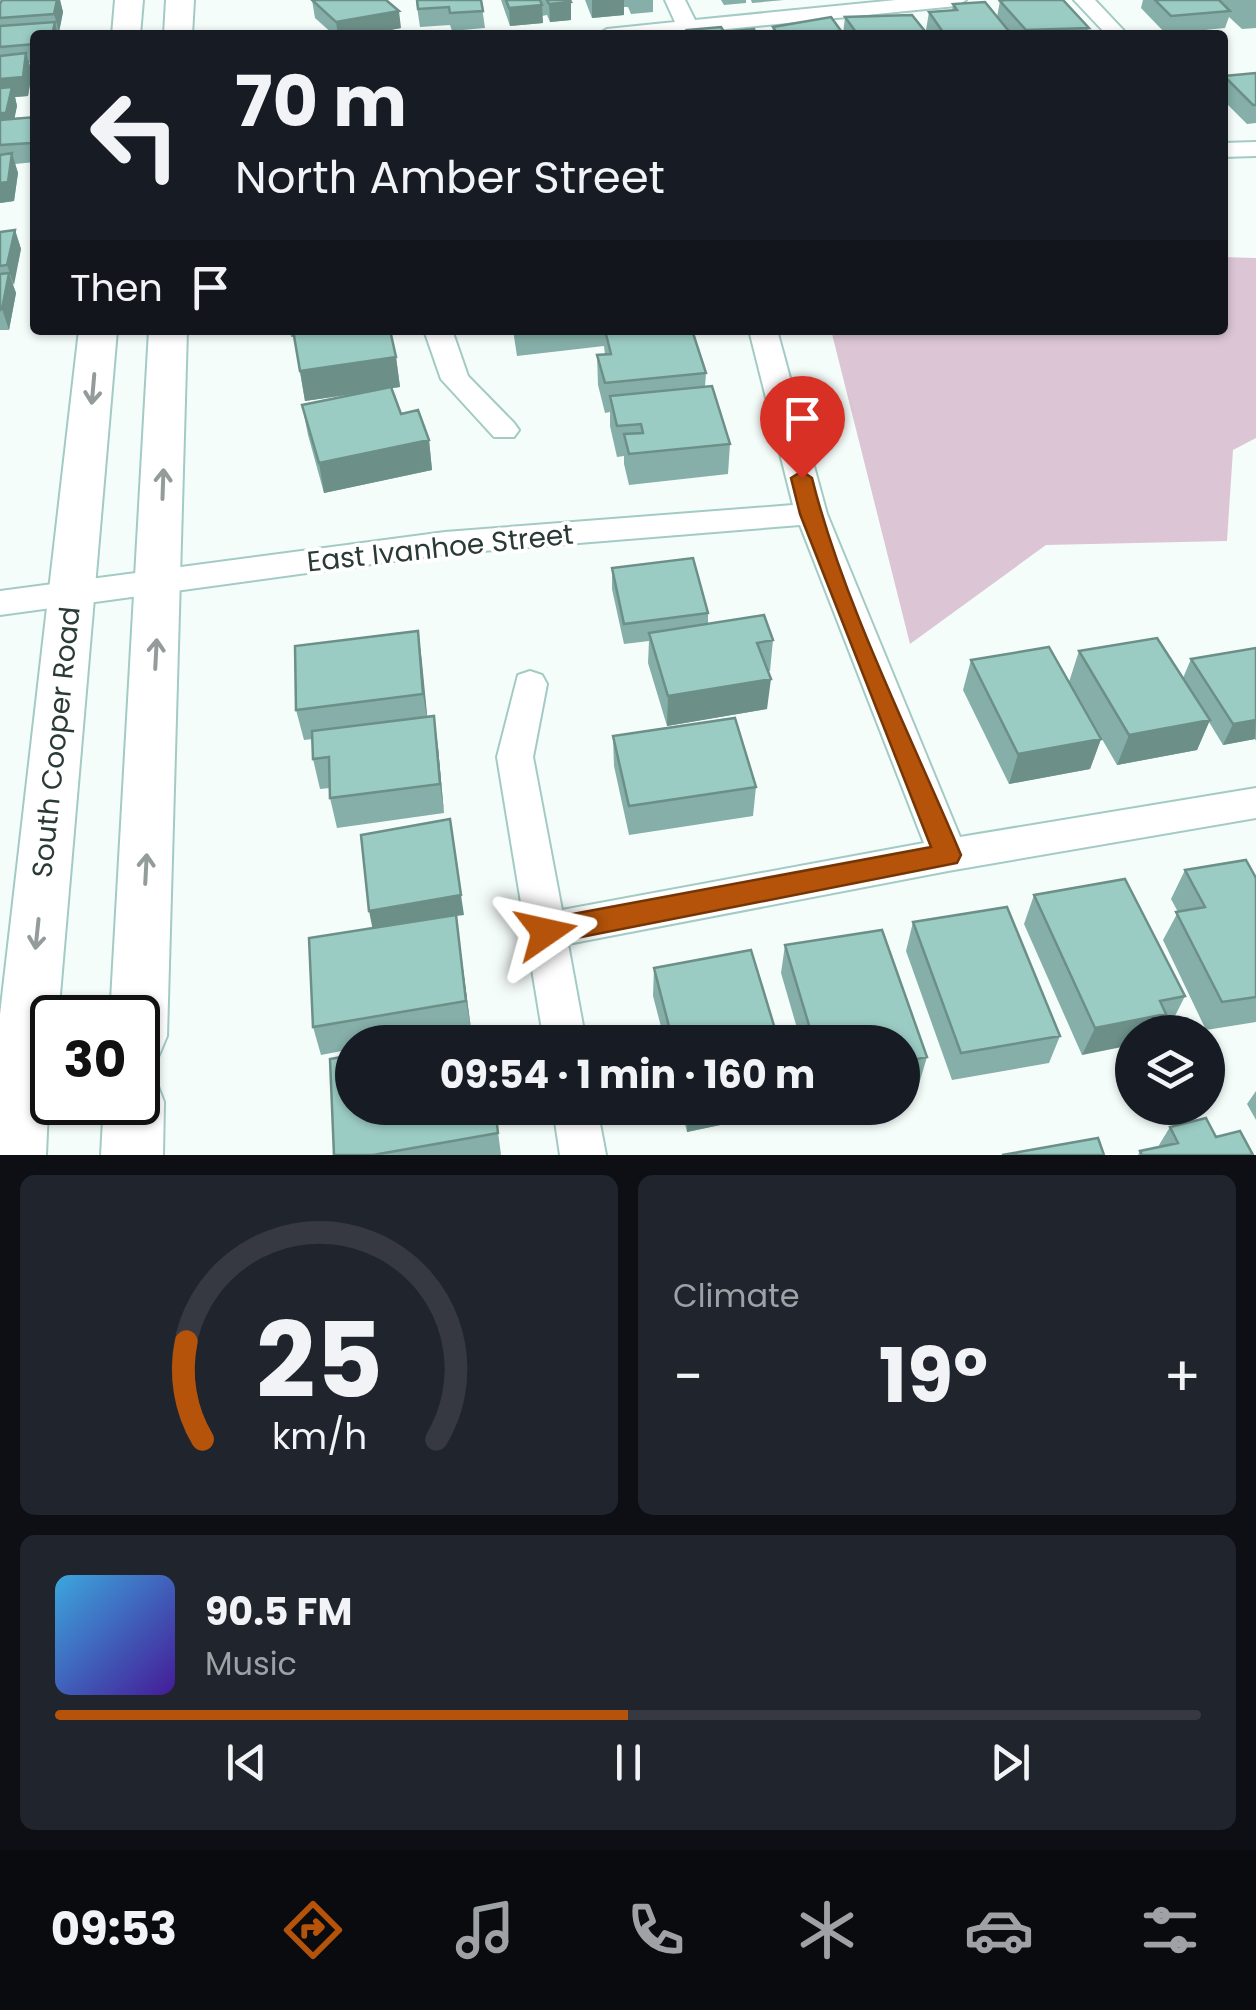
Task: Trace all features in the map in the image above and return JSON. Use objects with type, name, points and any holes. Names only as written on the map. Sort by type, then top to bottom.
[{"type":"main road","points":[[127,30],[130,0]]},
{"type":"main road","points":[[178,30],[180,0]]},
{"type":"main road","name":"South Cooper Road","points":[[15,1155],[97,335]]},
{"type":"main road","points":[[140,995],[168,335]]},
{"type":"main road","points":[[132,1155],[133,1125]]},
{"type":"street","points":[[675,0],[688,27]]},
{"type":"street","points":[[658,30],[956,0]]},
{"type":"street","points":[[1084,0],[1113,30]]},
{"type":"street","points":[[440,335],[455,379],[504,430]]},
{"type":"street","points":[[765,335],[810,514],[948,855]]},
{"type":"street","name":"East Ivanhoe Street","points":[[0,603],[445,543],[810,514]]},
{"type":"street","points":[[530,684],[515,757],[561,1025]]},
{"type":"street","points":[[546,932],[948,855],[1256,803]]},
{"type":"street","points":[[579,1125],[583,1155]]},
{"type":"shaded area","points":[[1228,257],[1256,258],[1256,438],[1233,450],[1227,541],[1046,545],[910,644],[832,335],[1228,335]]},
{"type":"building","points":[[2,0],[57,0],[54,14],[0,18]]},
{"type":"building","points":[[312,0],[386,0],[399,11],[336,22]]},
{"type":"building","points":[[417,0],[481,0],[483,11],[450,13],[449,7],[418,9]]},
{"type":"building","points":[[506,0],[540,0],[542,5],[509,8]]},
{"type":"building","points":[[547,0],[570,0],[571,2],[549,4]]},
{"type":"building","points":[[1063,0],[1089,28],[1026,30],[1000,1]]},
{"type":"building","points":[[1155,0],[1219,0],[1230,11],[1171,16]]},
{"type":"building","points":[[985,2],[1008,30],[942,30],[929,12],[957,10],[953,4]]},
{"type":"building","points":[[912,15],[924,30],[854,30],[845,17]]},
{"type":"building","points":[[831,17],[840,30],[775,30],[773,27]]},
{"type":"building","points":[[55,22],[53,30],[30,30],[30,44],[0,47],[0,26]]},
{"type":"building","points":[[26,53],[23,77],[0,79],[0,56]]},
{"type":"building","points":[[1256,73],[1256,105],[1228,80],[1228,76]]},
{"type":"building","points":[[12,87],[6,113],[0,113],[0,88]]},
{"type":"building","points":[[30,117],[30,143],[0,145],[0,120]]},
{"type":"building","points":[[12,153],[8,182],[0,183],[0,155]]},
{"type":"building","points":[[15,230],[7,265],[0,266],[0,232]]},
{"type":"building","points":[[9,273],[2,309],[0,310],[0,274]]},
{"type":"building","points":[[294,335],[391,335],[396,357],[300,371]]},
{"type":"building","points":[[606,335],[694,335],[706,373],[605,383],[597,355],[611,354]]},
{"type":"building","points":[[712,386],[730,444],[629,454],[624,434],[643,433],[641,424],[617,426],[610,396]]},
{"type":"building","points":[[391,387],[401,414],[418,410],[429,440],[319,463],[302,405]]},
{"type":"building","points":[[693,558],[708,613],[624,624],[612,568]]},
{"type":"building","points":[[764,615],[773,640],[757,643],[771,679],[668,696],[649,633]]},
{"type":"building","points":[[418,631],[423,694],[296,710],[295,646]]},
{"type":"building","points":[[1157,638],[1210,720],[1129,735],[1079,651]]},
{"type":"building","points":[[1049,647],[1101,739],[1018,754],[971,660]]},
{"type":"building","points":[[1256,648],[1256,720],[1233,724],[1191,659]]},
{"type":"building","points":[[434,716],[440,784],[330,798],[329,757],[313,759],[312,731]]},
{"type":"building","points":[[735,718],[756,787],[629,806],[613,736]]},
{"type":"building","points":[[450,819],[461,895],[369,911],[361,835]]},
{"type":"building","points":[[1246,860],[1256,878],[1256,997],[1222,1002],[1176,912],[1205,907],[1185,870]]},
{"type":"building","points":[[1125,879],[1185,996],[1160,1001],[1166,1014],[1115,1015],[1115,1024],[1095,1028],[1034,895]]},
{"type":"building","points":[[1007,907],[1060,1036],[961,1053],[913,922]]},
{"type":"building","points":[[456,915],[466,1001],[313,1027],[309,938]]},
{"type":"building","points":[[882,930],[916,1025],[809,1025],[785,945]]},
{"type":"building","points":[[751,950],[774,1025],[669,1025],[654,968]]},
{"type":"building","points":[[920,1037],[927,1057],[920,1058]]},
{"type":"building","points":[[335,1058],[335,1125],[497,1125],[498,1133],[373,1155],[334,1155],[330,1059]]},
{"type":"building","points":[[1210,1125],[1216,1137],[1240,1131],[1253,1155],[1142,1155],[1140,1151],[1178,1143],[1170,1127]]},
{"type":"building","points":[[1098,1138],[1104,1155],[1002,1155]]},
{"type":"route","points":[[546,932],[948,855],[842,598],[810,514],[802,478]]}]
